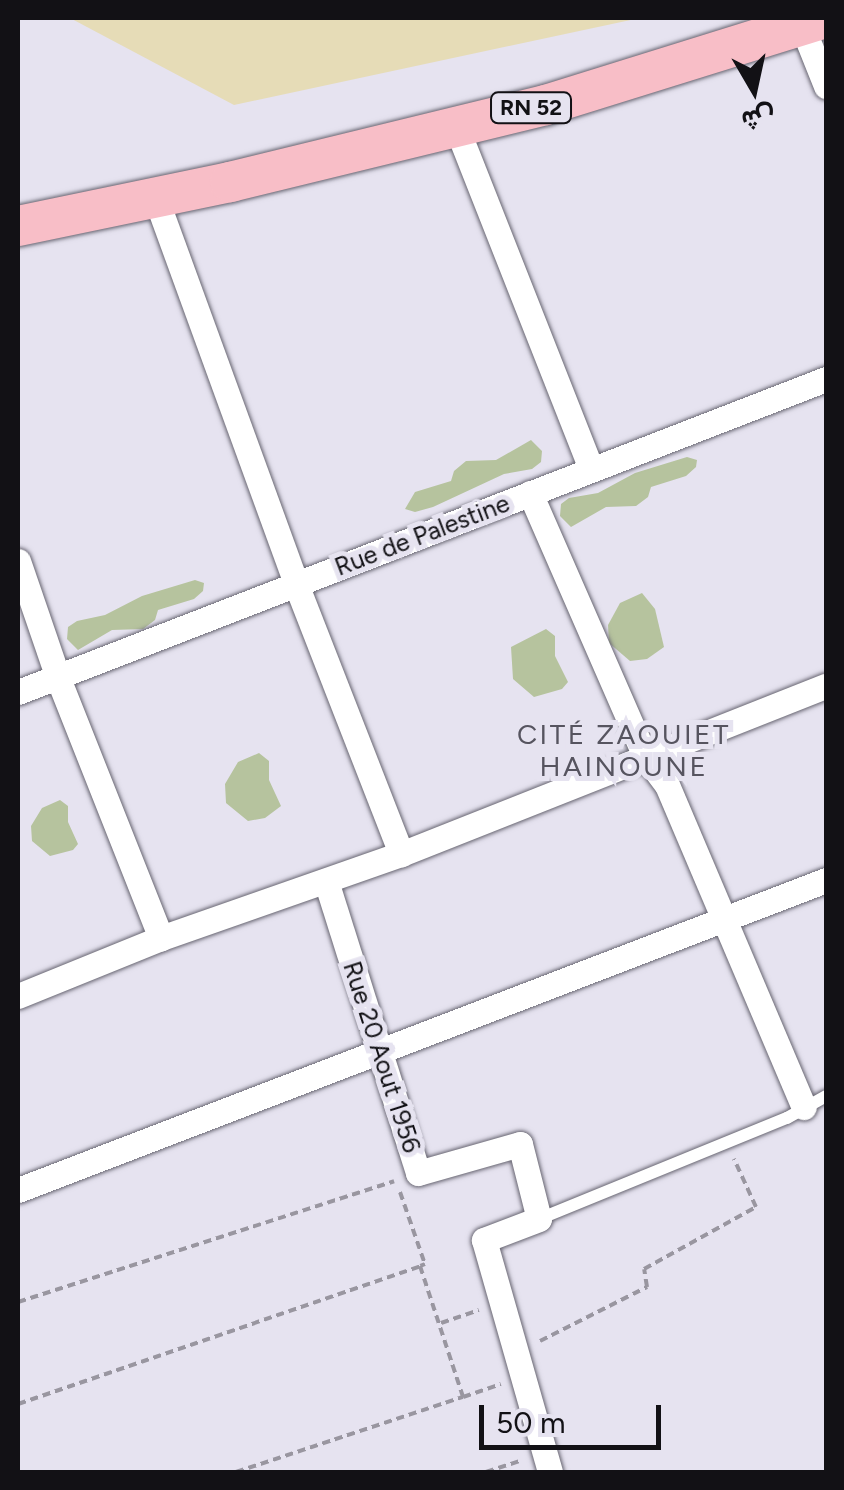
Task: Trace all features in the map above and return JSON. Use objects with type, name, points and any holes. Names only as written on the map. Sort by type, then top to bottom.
[{"type":"main road","name":"RN 52","points":[[27,227],[546,105],[814,22]]},
{"type":"street","points":[[814,22],[826,86]]},
{"type":"street","points":[[456,126],[590,470]]},
{"type":"street","points":[[155,196],[296,584],[401,854]]},
{"type":"street","name":"Rue de Palestine","points":[[18,692],[826,379]]},
{"type":"street","points":[[530,493],[645,756],[667,785],[723,919],[815,1101]]},
{"type":"street","points":[[18,561],[58,678],[162,938]]},
{"type":"street","points":[[18,996],[162,938],[401,854],[826,686]]},
{"type":"street","name":"Rue 20 Aout 1956","points":[[326,880],[380,1052],[407,1177],[520,1144],[539,1218]]},
{"type":"street","points":[[18,1190],[826,880]]},
{"type":"street","points":[[539,1218],[484,1240],[547,1462]]},
{"type":"lane","points":[[539,1218],[788,1118],[815,1101]]},
{"type":"path","points":[[236,1472],[463,1397],[648,1287],[644,1269],[756,1206],[726,1143]]},
{"type":"path","points":[[18,1302],[407,1177],[425,1264],[18,1404]]},
{"type":"path","points":[[420,1266],[463,1397]]},
{"type":"path","points":[[439,1324],[502,1301]]},
{"type":"path","points":[[486,1472],[547,1462]]},
{"type":"green space","points":[[531,440],[542,451],[541,462],[532,469],[504,474],[433,507],[415,512],[405,509],[415,492],[451,481],[454,471],[466,461],[496,460]]},
{"type":"green space","points":[[687,457],[697,460],[696,467],[686,476],[651,487],[648,497],[636,506],[606,507],[571,527],[560,516],[561,504],[569,498],[598,493],[635,473]]},
{"type":"green space","points":[[195,580],[204,583],[203,591],[194,599],[158,610],[155,620],[143,629],[112,630],[78,650],[67,639],[68,627],[77,621],[105,615],[142,596]]},
{"type":"green space","points":[[642,593],[655,609],[664,647],[647,659],[630,661],[609,643],[608,625],[620,603]]},
{"type":"green space","points":[[546,629],[555,636],[555,656],[568,682],[562,689],[534,697],[513,679],[511,647]]},
{"type":"green space","points":[[259,753],[269,761],[269,780],[281,806],[265,818],[248,821],[226,803],[225,784],[238,762]]},
{"type":"green space","points":[[60,800],[68,806],[68,822],[78,844],[73,850],[50,856],[32,841],[31,826],[42,808]]},
{"type":"sand","points":[[70,18],[640,18],[234,105]]},
{"type":"district","name":"CITÉ ZAOUIET HAINOUNE","points":[[624,750]]}]
